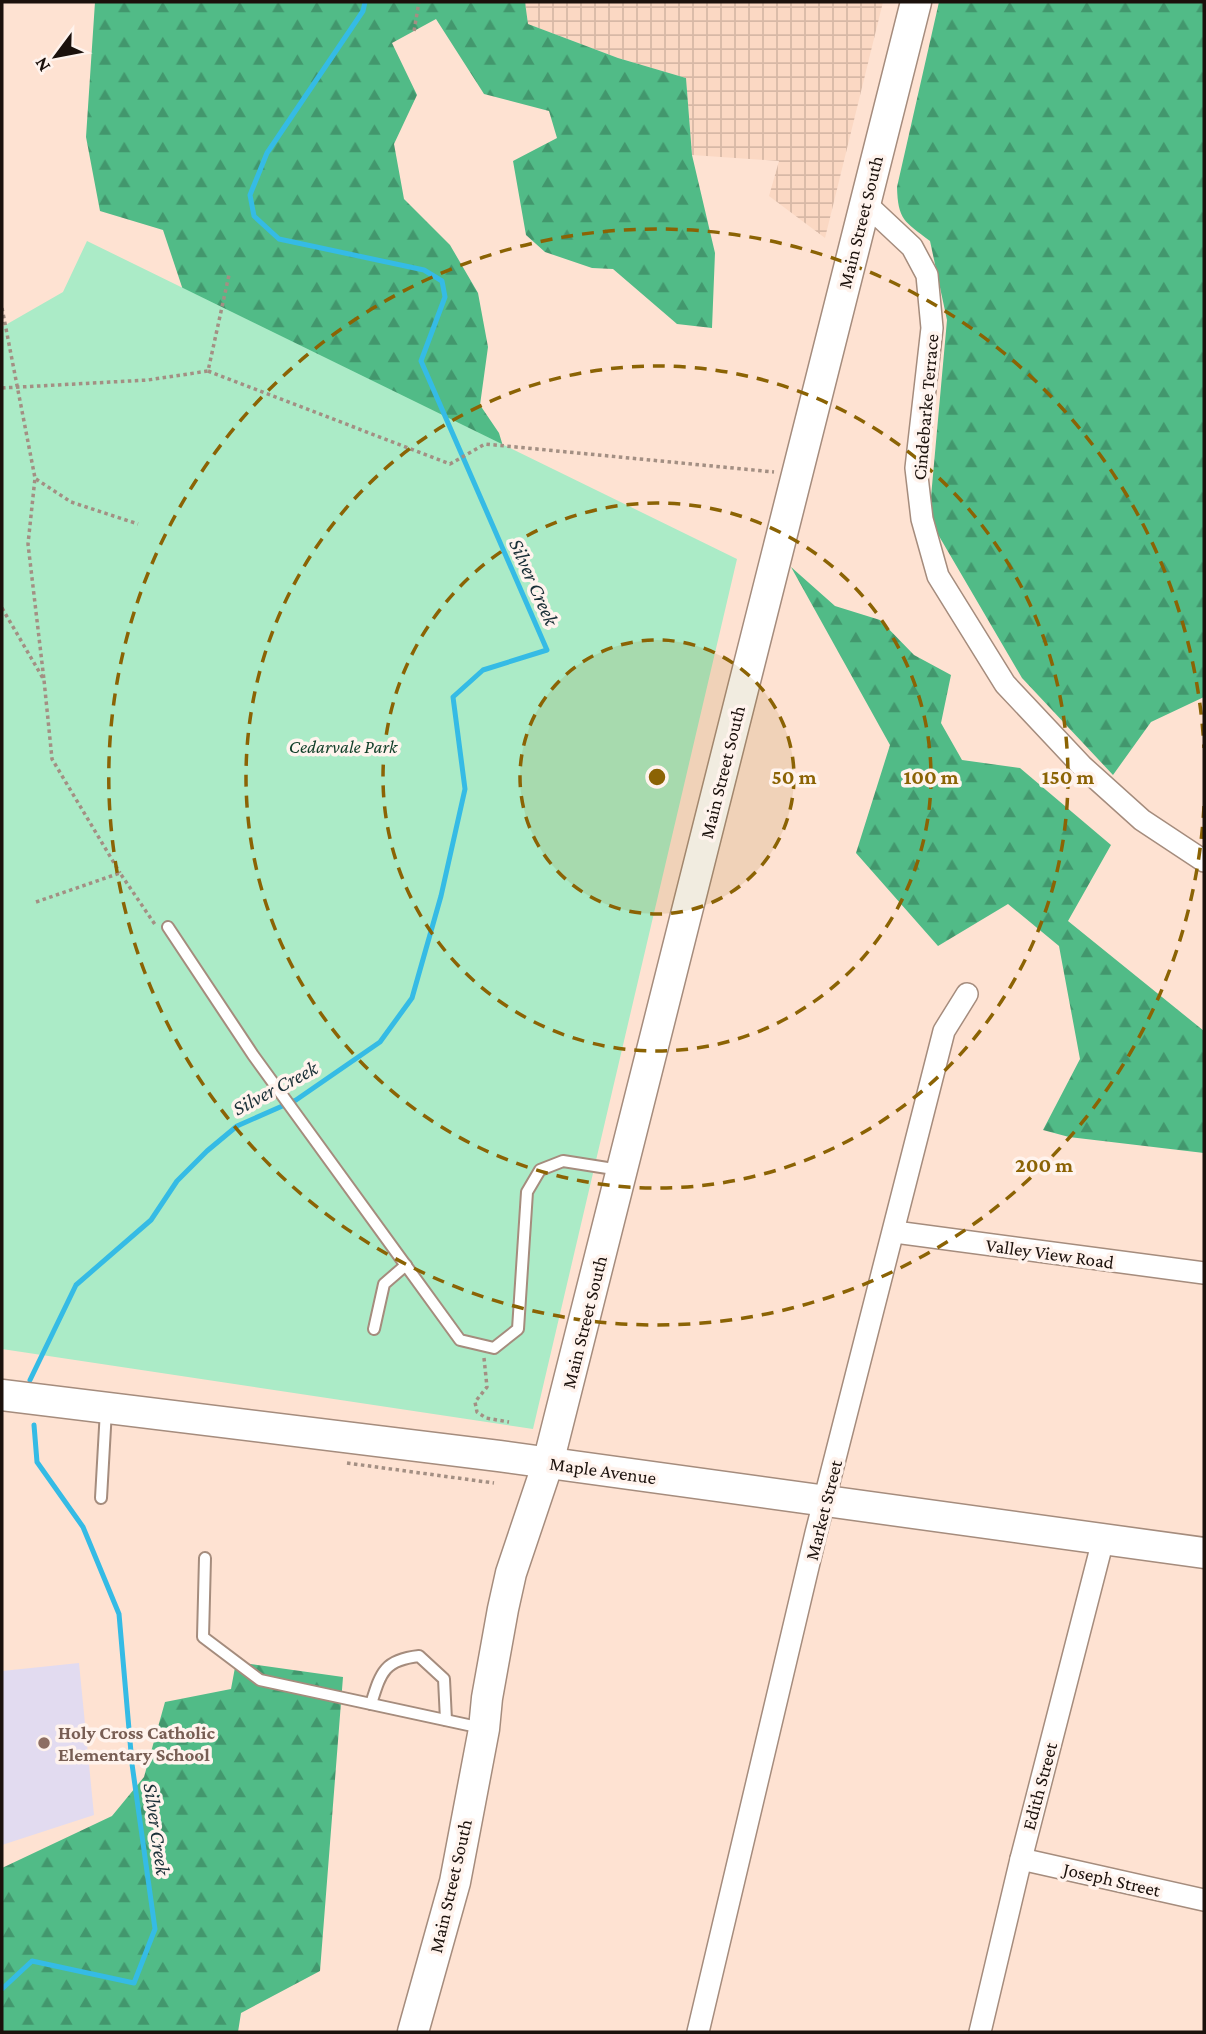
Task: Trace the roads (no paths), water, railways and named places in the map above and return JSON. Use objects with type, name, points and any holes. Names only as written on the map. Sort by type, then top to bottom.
[{"type":"main road","name":"Main Street South","points":[[413,2032],[455,1882],[484,1729],[487,1698],[514,1643],[524,1571],[523,1540],[548,1463],[916,2]]},
{"type":"main road","name":"Maple Avenue","points":[[2,1395],[825,1499],[1204,1553]]},
{"type":"street","name":"Cindebarke Terrace","points":[[864,202],[912,247],[927,275],[932,328],[916,468],[922,519],[938,576],[1005,684],[1082,765],[1142,820],[1204,861]]},
{"type":"street","name":"Market Street","points":[[698,2032],[825,1499],[944,1031],[967,994]]},
{"type":"street","name":"Valley View Road","points":[[895,1232],[1204,1273]]},
{"type":"street","name":"Edith Street","points":[[980,2032],[1021,1859],[1103,1540]]},
{"type":"street","name":"Joseph Street","points":[[1021,1859],[1204,1900]]},
{"type":"lane","points":[[164,930],[460,1340],[494,1348],[517,1329],[527,1192],[540,1170],[563,1161],[622,1170]]},
{"type":"lane","points":[[374,1329],[384,1284],[406,1265]]},
{"type":"lane","points":[[101,1498],[106,1408]]},
{"type":"lane","points":[[205,1558],[203,1637],[260,1680],[484,1729]]},
{"type":"lane","points":[[371,1704],[380,1674],[397,1658],[419,1656],[444,1679],[446,1720]]},
{"type":"waterway","name":"Silver Creek","points":[[30,1380],[76,1285],[151,1220],[177,1181],[237,1126],[296,1100],[380,1042],[412,998],[441,896],[465,789],[453,697],[483,670],[547,650],[421,361],[445,297],[442,281],[424,270],[279,239],[254,216],[250,195],[267,153],[363,11],[365,2]]},
{"type":"waterway","name":"Silver Creek","points":[[2,1989],[32,1961],[134,1983],[155,1929],[132,1764],[119,1614],[83,1527],[37,1462],[34,1425]]},
{"type":"place","name":"Holy Cross Catholic Elementary School","points":[[44,1743]]},
{"type":"park label","name":"Cedarvale Park","points":[[343,746]]}]
